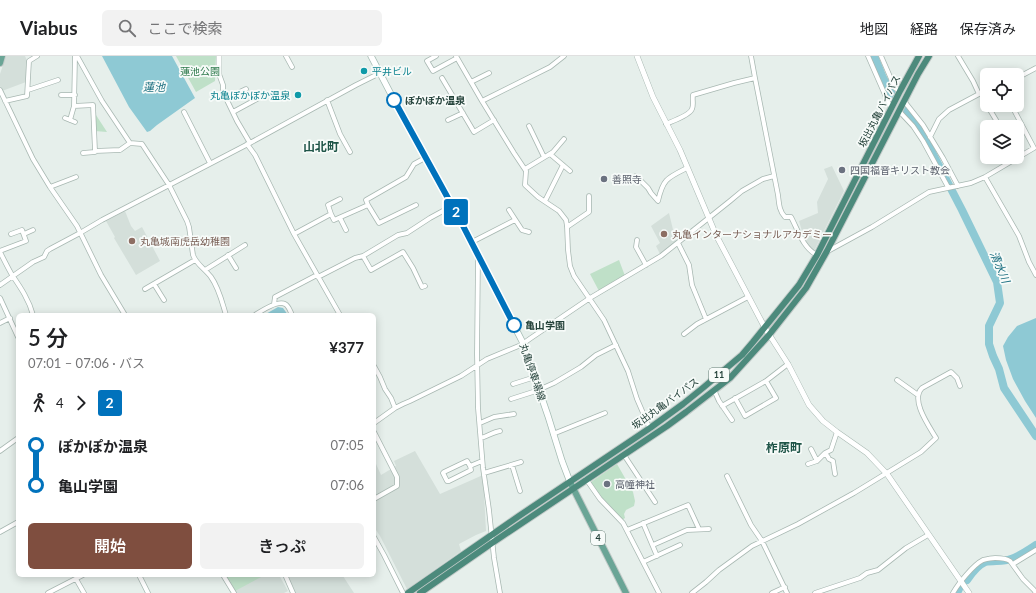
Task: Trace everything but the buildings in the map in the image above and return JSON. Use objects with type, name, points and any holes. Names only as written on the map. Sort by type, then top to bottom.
[{"type":"highway","name":"坂出丸亀バイパス","points":[[408,593],[650,428],[683,404],[742,355],[799,285],[817,255],[919,56]]},
{"type":"highway","name":"坂出丸亀バイパス","points":[[420,593],[586,479],[653,436],[730,378],[769,334],[806,288],[827,251],[928,56]]},
{"type":"main road","points":[[0,63],[2,56]]},
{"type":"main road","name":"丸亀停車場線","points":[[371,56],[425,158],[478,252],[523,343],[570,482]]},
{"type":"main road","name":"4","points":[[570,482],[626,593]]},
{"type":"street","points":[[5,101],[28,96],[27,80],[29,61],[37,56]]},
{"type":"street","points":[[75,122],[68,119],[74,106],[76,56]]},
{"type":"street","points":[[76,56],[102,101],[130,143]]},
{"type":"street","points":[[219,56],[219,74],[223,85],[223,92],[294,234],[339,313]]},
{"type":"street","points":[[286,56],[292,67]]},
{"type":"street","points":[[436,56],[427,61],[433,71],[457,57],[482,101],[525,169],[527,175],[525,185],[538,197],[560,211],[566,220],[570,266],[574,276],[604,320],[628,371],[637,399],[653,436]]},
{"type":"street","points":[[482,101],[550,67],[564,56]]},
{"type":"street","points":[[637,56],[646,81],[680,150],[708,218],[748,297],[765,328],[788,364],[812,409],[823,421],[867,453],[887,474],[968,593]]},
{"type":"street","points":[[751,56],[782,213],[785,217],[791,217],[802,239],[812,253],[817,255]]},
{"type":"street","points":[[868,56],[889,104],[892,107]]},
{"type":"street","points":[[881,56],[895,88],[900,91]]},
{"type":"street","points":[[930,137],[939,119],[949,110],[980,94],[958,56]]},
{"type":"street","points":[[1024,74],[1036,68]]},
{"type":"street","points":[[0,285],[33,262],[44,257],[50,249],[356,84],[380,73]]},
{"type":"street","points":[[471,82],[489,73]]},
{"type":"street","points":[[442,78],[474,132],[494,120]]},
{"type":"street","points":[[666,124],[689,113],[692,109],[693,96],[755,78]]},
{"type":"street","points":[[28,90],[58,80]]},
{"type":"street","points":[[227,98],[246,89]]},
{"type":"street","points":[[0,90],[33,159],[77,226],[101,275],[124,313]]},
{"type":"street","points":[[61,95],[75,95]]},
{"type":"street","points":[[233,112],[250,101],[257,100]]},
{"type":"street","points":[[327,100],[340,134],[350,152]]},
{"type":"street","points":[[74,106],[93,105],[102,101]]},
{"type":"street","points":[[904,101],[923,125],[958,186]]},
{"type":"street","points":[[93,105],[95,151]]},
{"type":"street","points":[[899,111],[913,126],[923,141],[948,187]]},
{"type":"street","points":[[184,112],[210,163]]},
{"type":"street","points":[[991,112],[996,120]]},
{"type":"street","points":[[827,251],[872,228],[929,192],[971,183],[985,177],[1035,148],[1015,112]]},
{"type":"street","points":[[448,120],[463,113]]},
{"type":"street","points":[[529,126],[544,157]]},
{"type":"street","points":[[525,169],[553,152],[564,139]]},
{"type":"street","points":[[83,153],[120,150],[130,143],[142,144],[169,185],[187,221],[195,260],[215,284],[225,313]]},
{"type":"street","points":[[550,154],[570,171]]},
{"type":"street","points":[[416,205],[379,223],[366,200],[406,177],[414,164],[425,158]]},
{"type":"street","points":[[545,201],[563,165]]},
{"type":"street","points":[[636,176],[658,201],[663,184],[667,178],[687,168]]},
{"type":"street","points":[[376,422],[395,408],[461,376],[487,359],[521,345],[590,298],[661,256],[742,191],[763,179],[774,176]]},
{"type":"street","points":[[50,187],[76,177]]},
{"type":"street","points":[[985,177],[1019,236],[1028,262],[1036,275]]},
{"type":"street","points":[[567,227],[589,212],[589,196]]},
{"type":"street","points":[[340,199],[328,205],[334,220],[368,205]]},
{"type":"street","points":[[274,304],[275,297],[355,258],[363,256],[398,235],[407,233],[452,206]]},
{"type":"street","points":[[508,210],[522,230],[529,232]]},
{"type":"street","points":[[294,234],[331,214]]},
{"type":"street","points":[[340,218],[346,230]]},
{"type":"street","points":[[472,242],[515,220]]},
{"type":"street","points":[[11,234],[22,230],[26,241],[0,252],[13,276],[17,280],[33,313]]},
{"type":"street","points":[[24,234],[33,230]]},
{"type":"street","points":[[637,240],[636,247],[646,266]]},
{"type":"street","points":[[678,243],[689,265],[692,285],[706,319]]},
{"type":"street","points":[[204,270],[245,245]]},
{"type":"street","points":[[363,256],[371,270],[403,252],[422,287],[425,286]]},
{"type":"street","points":[[478,252],[478,366],[482,461],[500,593]]},
{"type":"street","points":[[228,255],[236,268]]},
{"type":"street","points":[[145,288],[195,260]]},
{"type":"street","points":[[154,284],[164,300]]},
{"type":"street","points":[[684,334],[697,324],[748,297]]},
{"type":"street","points":[[0,298],[16,332]]},
{"type":"street","points":[[258,313],[280,302],[285,304],[291,313]]},
{"type":"street","points":[[0,323],[10,318]]},
{"type":"street","points":[[511,399],[554,383],[581,367],[596,355],[616,345]]},
{"type":"street","points":[[722,406],[766,381],[788,364]]},
{"type":"street","points":[[376,370],[395,408]]},
{"type":"street","points":[[692,593],[719,570],[752,546],[821,512],[887,474],[921,452],[936,438],[922,415],[918,395],[919,391],[951,372],[957,378],[960,386]]},
{"type":"street","points":[[514,384],[535,376]]},
{"type":"street","points":[[897,380],[918,395]]},
{"type":"street","points":[[735,398],[745,416],[776,398],[766,381]]},
{"type":"street","points":[[714,390],[722,406],[732,420]]},
{"type":"street","points":[[554,434],[605,413]]},
{"type":"street","points":[[480,423],[494,417],[514,414]]},
{"type":"street","points":[[481,438],[500,431]]},
{"type":"street","points":[[808,464],[817,461],[825,453],[831,450],[837,432]]},
{"type":"street","points":[[376,436],[397,477],[397,486],[376,498]]},
{"type":"street","points":[[0,451],[16,439]]},
{"type":"street","points":[[811,449],[817,461]]},
{"type":"street","points":[[825,453],[829,459],[833,461],[835,474]]},
{"type":"street","points":[[624,455],[655,502]]},
{"type":"street","points":[[467,461],[470,466],[471,470],[449,481],[443,473],[467,461]]},
{"type":"street","points":[[470,466],[482,461]]},
{"type":"street","points":[[484,473],[521,462]]},
{"type":"street","points":[[512,465],[520,491]]},
{"type":"street","points":[[727,476],[751,525],[762,541],[787,593]]},
{"type":"street","points":[[586,479],[600,499],[623,523],[659,593]]},
{"type":"street","points":[[627,530],[688,505],[699,530]]},
{"type":"street","points":[[0,532],[16,523]]},
{"type":"street","points":[[643,523],[657,556]]},
{"type":"street","points":[[652,545],[687,530],[709,529]]},
{"type":"street","points":[[815,593],[860,578],[867,573],[878,570],[906,548],[928,534]]},
{"type":"street","points":[[376,541],[403,593]]},
{"type":"street","points":[[643,562],[680,545]]},
{"type":"street","points":[[953,593],[970,571],[980,562],[999,558],[1010,561],[1036,550]]},
{"type":"street","points":[[1010,561],[1023,579],[1036,593]]},
{"type":"street","points":[[48,593],[80,577]]},
{"type":"street","points":[[140,577],[148,593]]},
{"type":"street","points":[[224,577],[234,593]]},
{"type":"street","points":[[286,577],[293,593]]},
{"type":"street","points":[[76,579],[84,593]]},
{"type":"street","points":[[772,593],[785,587]]},
{"type":"shaded area","points":[[6,56],[25,56],[28,63],[26,82],[2,91],[0,86],[0,74]]},
{"type":"shaded area","points":[[832,166],[844,191],[814,251],[804,238],[799,221],[818,213],[817,202],[828,179],[824,169]]},
{"type":"shaded area","name":"丸亀城南虎岳幼稚園","points":[[125,211],[131,226],[135,231],[142,227],[160,261],[136,275],[114,238],[115,237],[106,221]]},
{"type":"shaded area","name":"丸亀インターナショナルアカデミー","points":[[669,213],[676,242],[660,254],[656,246],[660,243],[651,226]]},
{"type":"shaded area","points":[[415,451],[440,494],[483,475],[486,531],[459,544],[461,551],[407,589],[376,530],[376,464],[381,475],[396,466],[394,461]]},
{"type":"shaded area","points":[[226,577],[280,577],[288,591],[284,593],[236,593],[230,581],[228,581]]},
{"type":"shaded area","points":[[284,577],[344,577],[354,593],[290,593],[291,590]]},
{"type":"green space","name":"蓮池公園","points":[[176,56],[216,56],[215,81],[196,92]]},
{"type":"green space","points":[[96,115],[107,132],[95,131]]},
{"type":"green space","points":[[619,260],[625,276],[599,291],[590,274]]},
{"type":"green space","points":[[617,464],[633,492],[635,501],[634,506],[626,510],[624,514],[625,518],[622,520],[602,499],[590,483]]},
{"type":"green space","points":[[226,577],[261,577],[235,591],[230,581],[228,581]]},
{"type":"water","name":"蓮池","points":[[102,56],[172,56],[195,98],[147,132],[129,107]]},
{"type":"water","points":[[278,307],[283,308],[287,313],[268,313]]},
{"type":"water","points":[[1036,318],[1036,418],[1013,379],[1003,346],[1017,326]]},
{"type":"waterway","name":"清水川","points":[[874,56],[883,78],[893,96]]},
{"type":"waterway","name":"清水川","points":[[905,111],[922,133],[997,282],[1000,303],[989,326],[989,344],[999,369],[1004,388],[1036,436]]},
{"type":"waterway","name":"清水川","points":[[967,580],[982,563],[1011,559],[1021,555],[1036,545]]},
{"type":"waterway","name":"清水川","points":[[957,593],[959,589]]},
{"type":"bus line","name":"2","points":[[394,100],[460,220],[514,325]]},
{"type":"place","name":"平井ビル","points":[[364,71]]},
{"type":"place","name":"丸亀ぽかぽか温泉","points":[[298,95]]},
{"type":"place","name":"ぽかぽか温泉","points":[[394,100]]},
{"type":"place","name":"四国福音キリスト教会","points":[[842,170]]},
{"type":"place","name":"善照寺","points":[[604,179]]},
{"type":"place","name":"丸亀インターナショナルアカデミー","points":[[664,234]]},
{"type":"place","name":"丸亀城南虎岳幼稚園","points":[[132,241]]},
{"type":"place","name":"亀山学園","points":[[514,325]]},
{"type":"place","name":"高幢神社","points":[[607,484]]},
{"type":"district","name":"山北町","points":[[321,147]]},
{"type":"district","name":"柞原町","points":[[784,448]]}]
